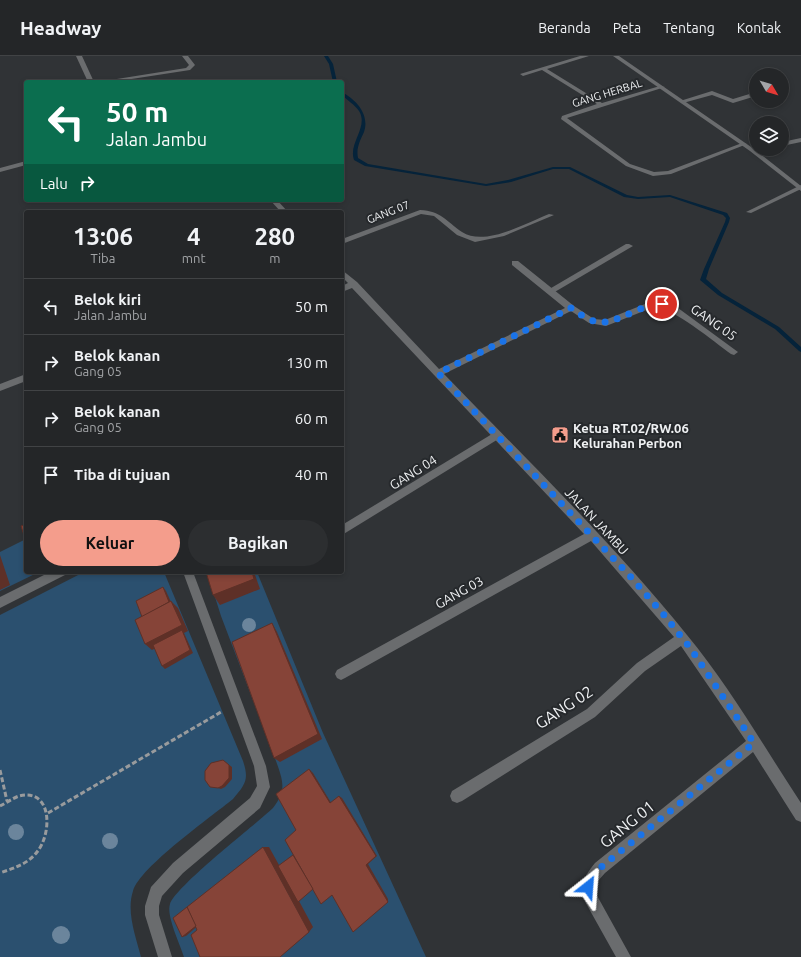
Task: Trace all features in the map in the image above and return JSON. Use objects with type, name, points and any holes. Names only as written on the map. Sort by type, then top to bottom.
[{"type":"street","points":[[79,56],[90,80]]},
{"type":"street","points":[[115,80],[184,70],[192,65],[185,56]]},
{"type":"street","points":[[523,74],[586,56]]},
{"type":"street","points":[[616,56],[749,146]]},
{"type":"street","points":[[542,69],[602,105]]},
{"type":"street","name":"GANG HERBAL","points":[[662,87],[567,116],[564,119],[625,164],[653,174],[662,175],[744,144]]},
{"type":"street","points":[[683,101],[712,93],[733,101],[749,96]]},
{"type":"street","points":[[789,143],[801,140]]},
{"type":"street","points":[[749,212],[800,188],[762,156]]},
{"type":"street","points":[[0,170],[24,164]]},
{"type":"street","points":[[275,202],[283,210]]},
{"type":"street","name":"GANG 07","points":[[344,241],[420,212],[430,212],[438,215],[462,235],[481,240],[551,215]]},
{"type":"street","points":[[550,291],[629,246]]},
{"type":"street","name":"GANG 05","points":[[515,262],[588,320],[602,323],[614,320],[653,304],[662,304],[675,310],[734,352]]},
{"type":"street","name":"JALAN JAMBU","points":[[344,274],[592,535],[629,575],[683,638],[801,815]]},
{"type":"street","points":[[344,288],[354,284]]},
{"type":"street","points":[[438,373],[571,308]]},
{"type":"street","points":[[0,388],[24,379]]},
{"type":"street","name":"GANG 04","points":[[344,529],[497,435]]},
{"type":"street","name":"GANG 03","points":[[341,674],[592,535]]},
{"type":"street","points":[[0,603],[57,574]]},
{"type":"street","points":[[166,957],[152,915],[152,906],[156,892],[178,868],[256,803],[264,787],[263,775],[189,574]]},
{"type":"street","name":"GANG 02","points":[[457,796],[591,713],[641,667],[683,638]]},
{"type":"street","name":"GANG 01","points":[[624,957],[588,893],[591,879],[600,868],[754,743]]},
{"type":"path","points":[[48,813],[237,703]]},
{"type":"path","points":[[0,770],[7,801]]},
{"type":"path","points":[[0,806],[19,796],[30,795],[40,799],[48,813],[48,831],[43,844],[34,856],[23,866],[11,871],[0,873]]},
{"type":"shaded area","points":[[24,540],[24,574],[35,574],[0,591],[0,552]]},
{"type":"shaded area","points":[[80,574],[165,574],[243,761],[246,772],[245,781],[233,799],[177,843],[148,869],[138,881],[131,899],[131,916],[141,957],[0,957],[0,615]]},
{"type":"shaded area","points":[[208,574],[258,574],[323,733],[426,957],[184,957],[170,916],[170,904],[186,884],[201,870],[273,808],[282,790],[282,780],[276,761],[221,616]]},
{"type":"building","points":[[24,525],[24,536],[21,526]]},
{"type":"building","points":[[207,574],[253,574],[254,579],[213,595]]},
{"type":"building","points":[[163,587],[169,602],[142,617],[136,601]]},
{"type":"building","points":[[171,601],[182,625],[145,644],[135,620]]},
{"type":"building","points":[[272,623],[318,734],[274,758],[232,642]]},
{"type":"building","points":[[182,630],[190,650],[162,666],[153,645]]},
{"type":"building","points":[[223,760],[229,765],[229,778],[222,786],[218,788],[210,787],[205,780],[205,771],[211,763]]},
{"type":"building","points":[[309,769],[330,803],[339,796],[376,856],[366,865],[388,902],[353,932],[332,895],[321,904],[285,840],[296,830],[276,794]]},
{"type":"building","points":[[263,847],[309,932],[280,957],[200,957],[191,935],[197,930],[187,907]]},
{"type":"building","points":[[293,855],[313,889],[298,902],[278,866]]},
{"type":"building","points":[[187,907],[196,926],[182,937],[173,918]]},
{"type":"waterway","points":[[326,56],[331,64],[335,80]]},
{"type":"waterway","points":[[344,95],[359,108],[364,117],[364,124],[355,148],[355,153],[356,159],[367,165],[486,185],[509,181],[553,168],[570,168],[626,196],[638,198],[670,196],[725,214],[728,218],[727,222],[706,269],[703,280],[720,294],[777,328],[801,350]]},
{"type":"place","name":"Ketua RT.02/RW.06 Kelurahan Perbon","points":[[560,435]]},
{"type":"route","points":[[588,887],[591,879],[600,868],[754,743],[691,649],[664,615],[629,575],[438,373],[571,308],[588,320],[596,323],[606,323],[653,304],[662,304]]}]
